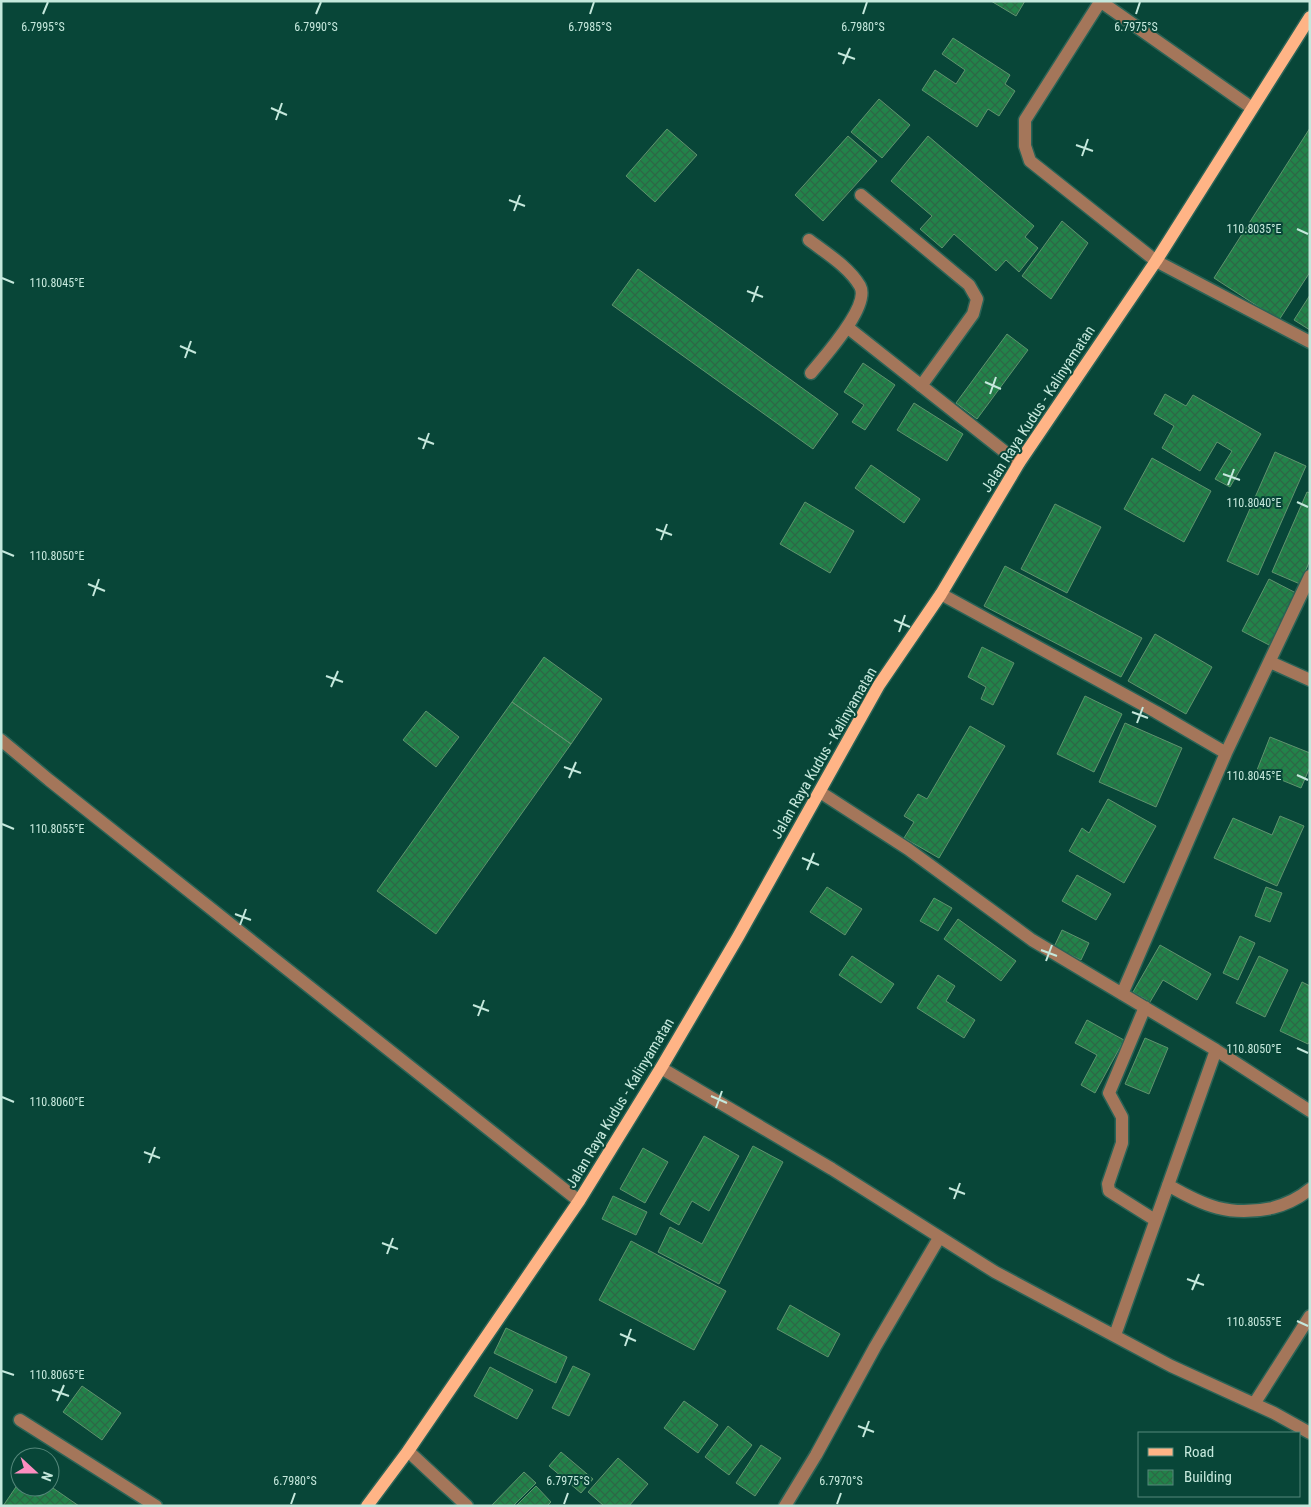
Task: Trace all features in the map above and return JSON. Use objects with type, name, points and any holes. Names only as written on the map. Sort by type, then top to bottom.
[{"type":"main road","name":"Jalan Raya Kudus - Kalinyamatan","points":[[367,1506],[408,1451],[579,1201],[661,1068],[738,937],[880,685],[941,594],[1019,463],[1156,261],[1310,17]]},
{"type":"street","points":[[1252,108],[1130,21],[1100,2],[1025,120],[1025,146],[1030,161],[1156,261],[1310,342]]},
{"type":"street","points":[[862,195],[969,285],[977,299],[973,314],[921,386]]},
{"type":"street","points":[[809,240],[851,274],[861,288],[861,300],[847,327],[811,373]]},
{"type":"street","points":[[847,327],[1019,463]]},
{"type":"street","points":[[1122,994],[1226,753],[1310,576]]},
{"type":"street","points":[[941,594],[1156,712],[1226,753]]},
{"type":"street","points":[[1270,662],[1310,680]]},
{"type":"street","points":[[1,740],[110,829],[579,1201]]},
{"type":"street","points":[[820,792],[908,849],[1032,940],[1308,1105]]},
{"type":"street","points":[[1145,1007],[1109,1093],[1122,1118],[1122,1143],[1108,1184],[1109,1191],[1155,1220]]},
{"type":"street","points":[[1115,1335],[1216,1050]]},
{"type":"street","points":[[661,1068],[832,1169],[939,1238],[996,1272],[1170,1366],[1274,1413],[1310,1433]]},
{"type":"street","points":[[1168,1185],[1208,1205],[1229,1211],[1245,1212],[1285,1204],[1299,1198],[1310,1189]]},
{"type":"street","points":[[785,1506],[939,1238]]},
{"type":"street","points":[[1254,1404],[1310,1316]]},
{"type":"street","points":[[20,1420],[156,1506]]},
{"type":"street","points":[[408,1451],[467,1506]]},
{"type":"building","points":[[991,1],[1025,1],[1016,16]]},
{"type":"building","points":[[953,38],[1010,75],[1005,84],[1015,91],[999,116],[988,109],[977,127],[922,90],[935,70],[956,84],[965,70],[942,54]]},
{"type":"building","points":[[879,99],[910,125],[882,158],[851,132]]},
{"type":"building","points":[[1310,128],[1310,272],[1279,320],[1214,278]]},
{"type":"building","points":[[667,129],[697,155],[655,202],[626,176]]},
{"type":"building","points":[[848,136],[877,161],[823,221],[795,195]]},
{"type":"building","points":[[928,136],[1034,226],[1025,237],[1038,248],[1019,272],[1006,260],[996,271],[954,234],[942,248],[920,229],[932,216],[891,181]]},
{"type":"building","points":[[1062,221],[1088,243],[1051,299],[1022,276]]},
{"type":"building","points":[[638,269],[838,414],[813,449],[612,305]]},
{"type":"building","points":[[1310,295],[1310,330],[1294,320]]},
{"type":"building","points":[[1007,334],[1028,350],[977,419],[956,403]]},
{"type":"building","points":[[863,363],[895,385],[865,430],[852,422],[864,405],[844,392]]},
{"type":"building","points":[[1165,394],[1186,406],[1193,395],[1261,434],[1230,487],[1215,479],[1232,451],[1217,442],[1200,471],[1162,448],[1174,426],[1154,414]]},
{"type":"building","points":[[914,403],[963,434],[947,461],[897,430]]},
{"type":"building","points":[[1275,452],[1306,466],[1258,575],[1227,561]]},
{"type":"building","points":[[1152,458],[1211,491],[1184,542],[1124,509]]},
{"type":"building","points":[[871,465],[920,499],[904,523],[855,488]]},
{"type":"building","points":[[1307,492],[1310,493],[1310,560],[1300,584],[1272,572]]},
{"type":"building","points":[[805,502],[854,531],[830,573],[780,544]]},
{"type":"building","points":[[1055,504],[1101,527],[1067,593],[1021,569]]},
{"type":"building","points":[[1005,566],[1142,638],[1121,677],[984,606]]},
{"type":"building","points":[[1269,579],[1298,594],[1271,646],[1242,631]]},
{"type":"building","points":[[1155,634],[1212,667],[1186,714],[1128,681]]},
{"type":"building","points":[[982,647],[1014,663],[993,705],[981,699],[986,687],[968,677]]},
{"type":"building","points":[[544,657],[602,699],[571,744],[512,702]]},
{"type":"building","points":[[1085,696],[1122,714],[1094,772],[1057,754]]},
{"type":"building","points":[[512,702],[571,744],[436,934],[377,891]]},
{"type":"building","points":[[426,711],[459,737],[436,767],[403,740]]},
{"type":"building","points":[[1125,723],[1182,748],[1156,807],[1099,782]]},
{"type":"building","points":[[970,726],[1005,746],[939,858],[904,838],[914,822],[904,816],[918,794],[927,799]]},
{"type":"building","points":[[1270,737],[1310,753],[1310,767],[1301,788],[1257,770]]},
{"type":"building","points":[[1108,799],[1156,826],[1124,883],[1069,851],[1082,828],[1089,833]]},
{"type":"building","points":[[1280,816],[1304,826],[1277,886],[1214,858],[1233,818],[1272,835]]},
{"type":"building","points":[[1077,875],[1111,894],[1096,920],[1062,901]]},
{"type":"building","points":[[827,887],[862,909],[845,935],[810,912]]},
{"type":"building","points":[[1266,887],[1282,893],[1270,922],[1255,916]]},
{"type":"building","points":[[934,898],[952,908],[938,931],[920,921]]},
{"type":"building","points":[[958,919],[1016,961],[1001,981],[944,939]]},
{"type":"building","points":[[1062,930],[1089,943],[1081,960],[1054,947]]},
{"type":"building","points":[[1240,936],[1255,943],[1238,980],[1223,973]]},
{"type":"building","points":[[1160,945],[1211,974],[1197,1000],[1163,980],[1150,1002],[1133,992]]},
{"type":"building","points":[[852,956],[894,984],[881,1003],[839,975]]},
{"type":"building","points":[[1259,956],[1288,970],[1265,1017],[1236,1003]]},
{"type":"building","points":[[938,975],[955,986],[946,1001],[975,1020],[964,1038],[917,1008]]},
{"type":"building","points":[[1302,982],[1310,986],[1310,1041],[1308,1044],[1280,1031]]},
{"type":"building","points":[[1087,1020],[1124,1040],[1095,1093],[1081,1085],[1097,1055],[1075,1043]]},
{"type":"building","points":[[1145,1038],[1168,1048],[1149,1094],[1125,1084]]},
{"type":"building","points":[[704,1136],[739,1156],[709,1211],[692,1201],[679,1225],[660,1214]]},
{"type":"building","points":[[753,1146],[783,1162],[719,1284],[658,1252],[670,1227],[702,1244]]},
{"type":"building","points":[[643,1148],[668,1162],[645,1203],[620,1189]]},
{"type":"building","points":[[613,1196],[647,1212],[636,1235],[602,1219]]},
{"type":"building","points":[[631,1241],[726,1291],[694,1350],[599,1300]]},
{"type":"building","points":[[790,1305],[840,1334],[828,1357],[777,1329]]},
{"type":"building","points":[[506,1328],[567,1357],[556,1383],[494,1353]]},
{"type":"building","points":[[573,1366],[590,1374],[569,1416],[552,1408]]},
{"type":"building","points":[[490,1367],[533,1390],[517,1419],[474,1396]]},
{"type":"building","points":[[82,1386],[121,1413],[102,1440],[63,1412]]},
{"type":"building","points":[[684,1401],[718,1425],[698,1453],[664,1428]]},
{"type":"building","points":[[728,1426],[752,1445],[729,1475],[705,1457]]},
{"type":"building","points":[[761,1445],[781,1458],[755,1496],[736,1483]]},
{"type":"building","points":[[561,1452],[593,1479],[581,1493],[549,1466]]},
{"type":"building","points":[[618,1458],[648,1484],[629,1506],[604,1506],[588,1492]]},
{"type":"building","points":[[524,1472],[536,1483],[513,1506],[491,1506]]},
{"type":"building","points":[[536,1486],[551,1502],[547,1506],[516,1506]]},
{"type":"building","points":[[60,1493],[79,1506],[3,1506],[10,1496],[60,1497]]}]
